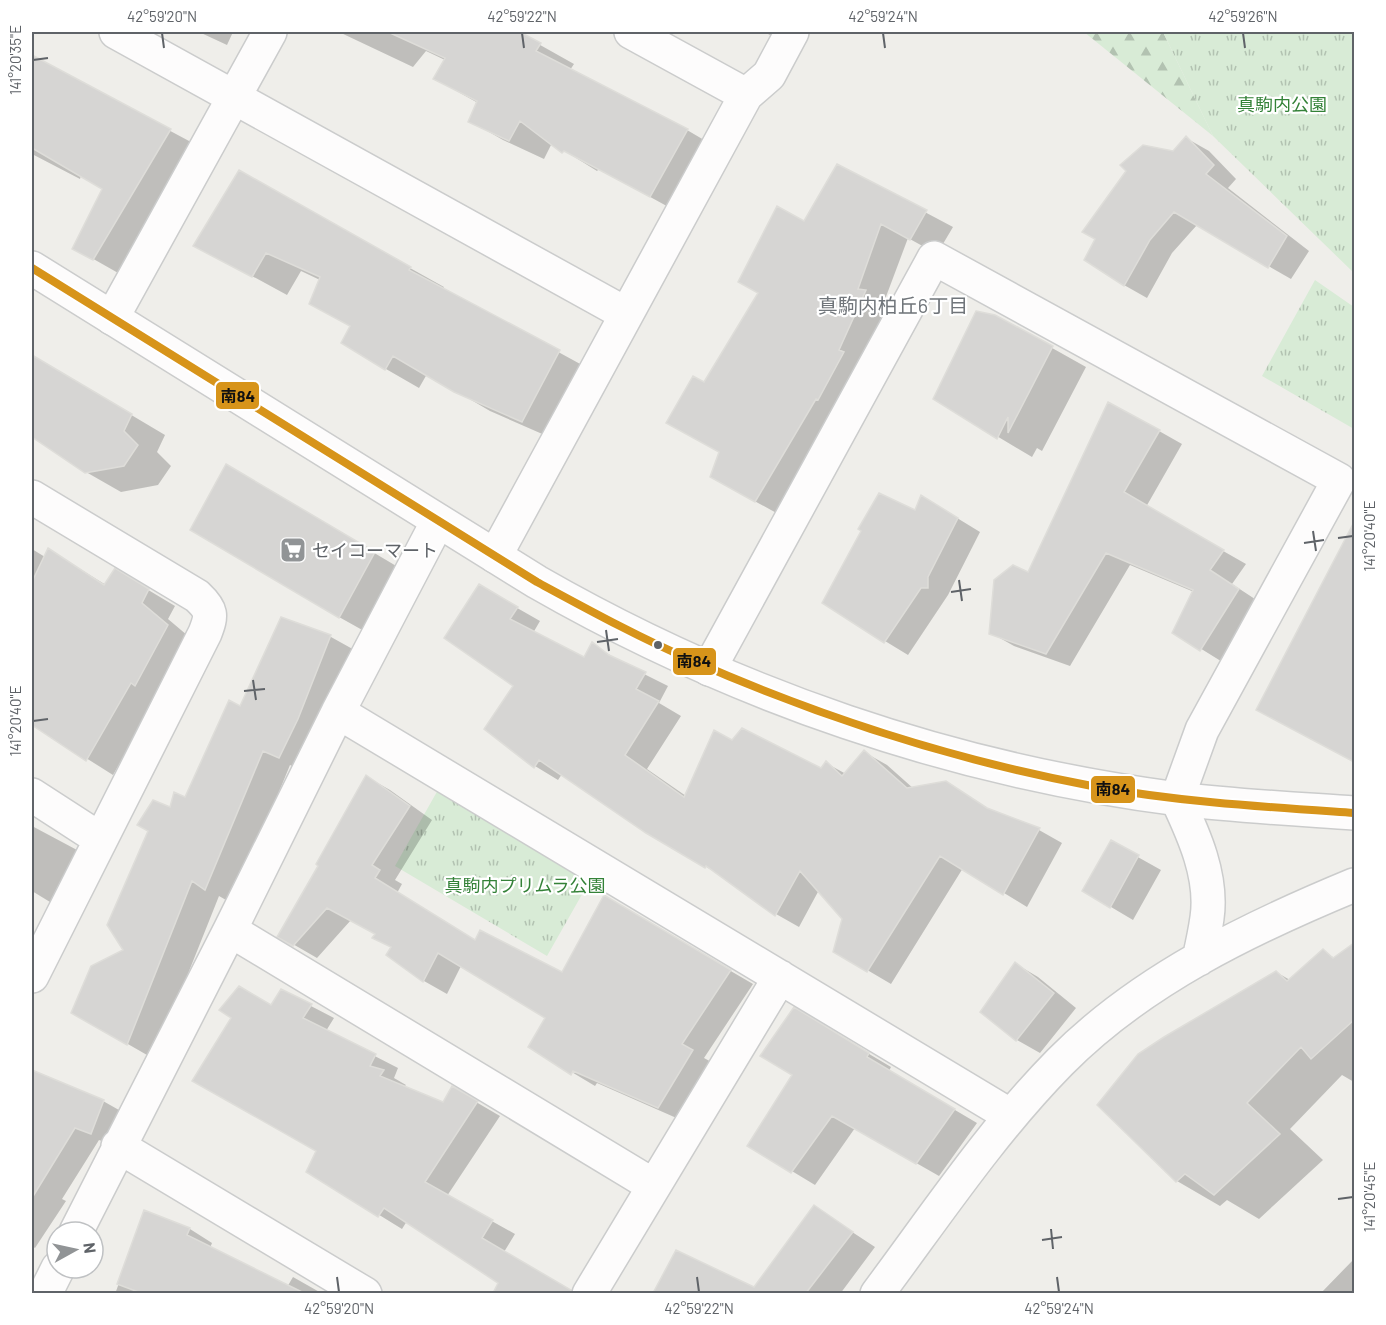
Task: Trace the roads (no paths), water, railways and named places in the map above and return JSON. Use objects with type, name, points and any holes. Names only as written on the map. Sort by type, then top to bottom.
[{"type":"street","points":[[116,32],[626,314]]},
{"type":"street","points":[[112,318],[270,32]]},
{"type":"street","points":[[631,32],[746,95]]},
{"type":"street","points":[[495,556],[746,95],[769,75],[792,32]]},
{"type":"street","points":[[709,669],[934,258],[1339,480],[1202,730],[1177,799],[1195,837],[1207,891],[1208,917],[1199,959]]},
{"type":"street","points":[[32,268],[438,521],[586,610],[709,669],[785,700],[914,743],[1045,776],[1177,799],[1354,813]]},
{"type":"street","points":[[32,497],[197,596],[207,605],[211,618],[32,976]]},
{"type":"street","points":[[82,1220],[338,712],[438,521]]},
{"type":"street","points":[[338,712],[1011,1116]]},
{"type":"street","points":[[32,795],[100,839]]},
{"type":"street","points":[[877,1293],[1011,1116],[1061,1061],[1149,990],[1199,959],[1266,924],[1354,885]]},
{"type":"street","points":[[230,930],[654,1186]]},
{"type":"street","points":[[589,1293],[780,977]]},
{"type":"street","points":[[118,1146],[365,1293]]},
{"type":"place","name":"セイコーマート","points":[[293,550]]},
{"type":"district","name":"真駒内柏丘6丁目","points":[[893,305]]},
{"type":"park label","name":"真駒内公園","points":[[1282,104]]},
{"type":"park label","name":"真駒内プリムラ公園","points":[[525,885]]}]
